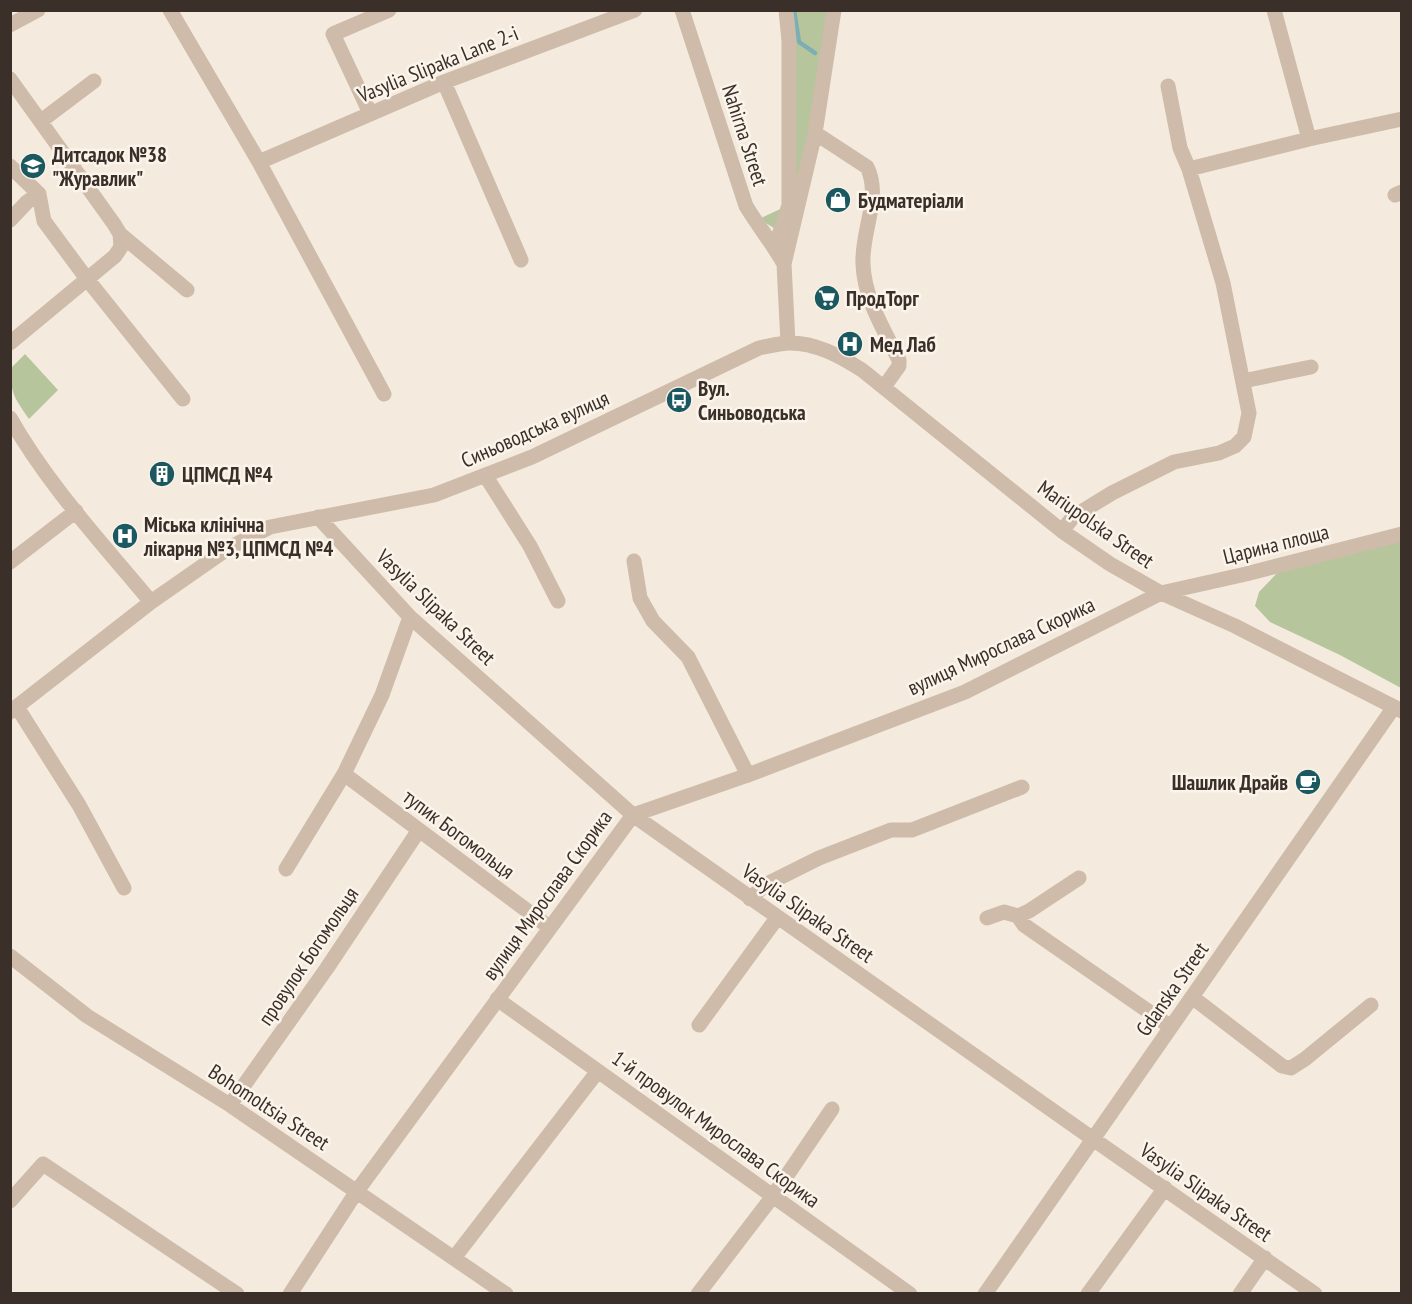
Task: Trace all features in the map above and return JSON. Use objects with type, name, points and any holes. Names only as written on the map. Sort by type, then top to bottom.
[{"type":"street","points":[[10,24],[38,10]]},
{"type":"street","points":[[170,10],[260,162],[384,394]]},
{"type":"street","points":[[370,113],[333,34],[389,10]]},
{"type":"street","name":"Vasylia Slipaka Lane 2-i","points":[[260,162],[444,82],[635,10]]},
{"type":"street","name":"Nahirna Street","points":[[682,10],[746,206],[784,264]]},
{"type":"street","points":[[775,247],[789,205],[789,40],[786,10]]},
{"type":"street","points":[[788,343],[784,264],[815,133],[834,10]]},
{"type":"street","points":[[1274,10],[1309,139]]},
{"type":"street","points":[[10,80],[120,234],[187,291]]},
{"type":"street","points":[[41,121],[94,81]]},
{"type":"street","points":[[444,82],[521,260]]},
{"type":"street","points":[[1062,531],[1073,518],[1112,493],[1174,462],[1219,453],[1235,446],[1244,437],[1249,413],[1223,283],[1189,169],[1180,148],[1168,86]]},
{"type":"street","points":[[1189,169],[1401,119]]},
{"type":"street","points":[[815,133],[867,167],[871,175],[873,189],[862,263],[865,280],[880,322],[899,360],[899,366],[884,387]]},
{"type":"street","points":[[10,166],[39,194],[44,220],[87,279],[183,399]]},
{"type":"street","points":[[10,220],[27,202],[39,194]]},
{"type":"street","points":[[10,343],[115,256],[121,247],[120,234]]},
{"type":"street","name":"Mariupolska Street","points":[[788,343],[820,348],[841,356],[884,387],[1062,531],[1110,564],[1161,593],[1235,626],[1398,709]]},
{"type":"street","name":"Синьоводська вулиця","points":[[14,710],[151,602],[227,549],[270,526],[434,495],[532,457],[759,348],[788,343]]},
{"type":"street","points":[[1243,381],[1311,367]]},
{"type":"street","points":[[10,418],[24,442],[76,511],[151,602]]},
{"type":"street","points":[[485,475],[530,546],[558,601]]},
{"type":"street","points":[[10,562],[76,511]]},
{"type":"street","name":"Vasylia Slipaka Street","points":[[318,517],[410,617],[633,815],[1315,1293]]},
{"type":"street","name":"Царина площа","points":[[1161,593],[1246,574],[1401,534]]},
{"type":"street","points":[[634,561],[640,598],[653,621],[687,657],[748,775]]},
{"type":"street","name":"вулиця Мирослава Скорика","points":[[290,1293],[357,1191],[633,815],[748,775],[965,692],[1161,593]]},
{"type":"street","points":[[286,869],[344,774],[382,695],[410,617]]},
{"type":"street","name":"Gdanska Street","points":[[985,1293],[1192,997],[1398,709]]},
{"type":"street","points":[[14,710],[79,804],[124,888]]},
{"type":"street","name":"тупик Богомольця","points":[[344,774],[549,927]]},
{"type":"street","points":[[750,899],[765,885],[819,858],[891,830],[912,830],[1022,787]]},
{"type":"street","name":"провулок Богомольця","points":[[231,1105],[419,830]]},
{"type":"street","points":[[1018,916],[1079,878]]},
{"type":"street","points":[[987,918],[1004,912],[1018,916],[1024,925],[1171,1027]]},
{"type":"street","points":[[699,1025],[777,918]]},
{"type":"street","name":"Bohomoltsia Street","points":[[10,956],[87,1016],[231,1105],[506,1293]]},
{"type":"street","points":[[1192,997],[1282,1066],[1291,1068],[1371,1005]]},
{"type":"street","name":"1-й провулок Мирослава Скорика","points":[[497,999],[910,1293]]},
{"type":"street","points":[[454,1258],[598,1071]]},
{"type":"street","points":[[698,1293],[772,1196],[832,1109]]},
{"type":"street","points":[[10,1201],[43,1164],[237,1293]]},
{"type":"street","points":[[1088,1293],[1165,1188]]},
{"type":"street","points":[[1240,1293],[1265,1258]]},
{"type":"green space","points":[[786,11],[834,11],[815,133],[782,233],[759,219],[789,205]]},
{"type":"green space","points":[[25,354],[58,390],[29,419],[14,395],[11,384],[11,368]]},
{"type":"green space","points":[[1401,539],[1401,688],[1340,655],[1270,622],[1255,606],[1259,592],[1280,570]]},
{"type":"waterway","points":[[794,10],[799,42],[815,53]]},
{"type":"place","name":"Дитсадок №38 \"Журавлик\"","points":[[33,166]]},
{"type":"place","name":"Будматеріали","points":[[838,200]]},
{"type":"place","name":"ПродТорг","points":[[827,298]]},
{"type":"place","name":"Мед Лаб","points":[[850,344]]},
{"type":"place","name":"Вул. Синьоводська","points":[[679,400]]},
{"type":"place","name":"ЦПМСД №4","points":[[162,474]]},
{"type":"place","name":"Міська клінічна лікарня №3, ЦПМСД №4","points":[[125,536]]},
{"type":"place","name":"Шашлик Драйв","points":[[1308,782]]}]
